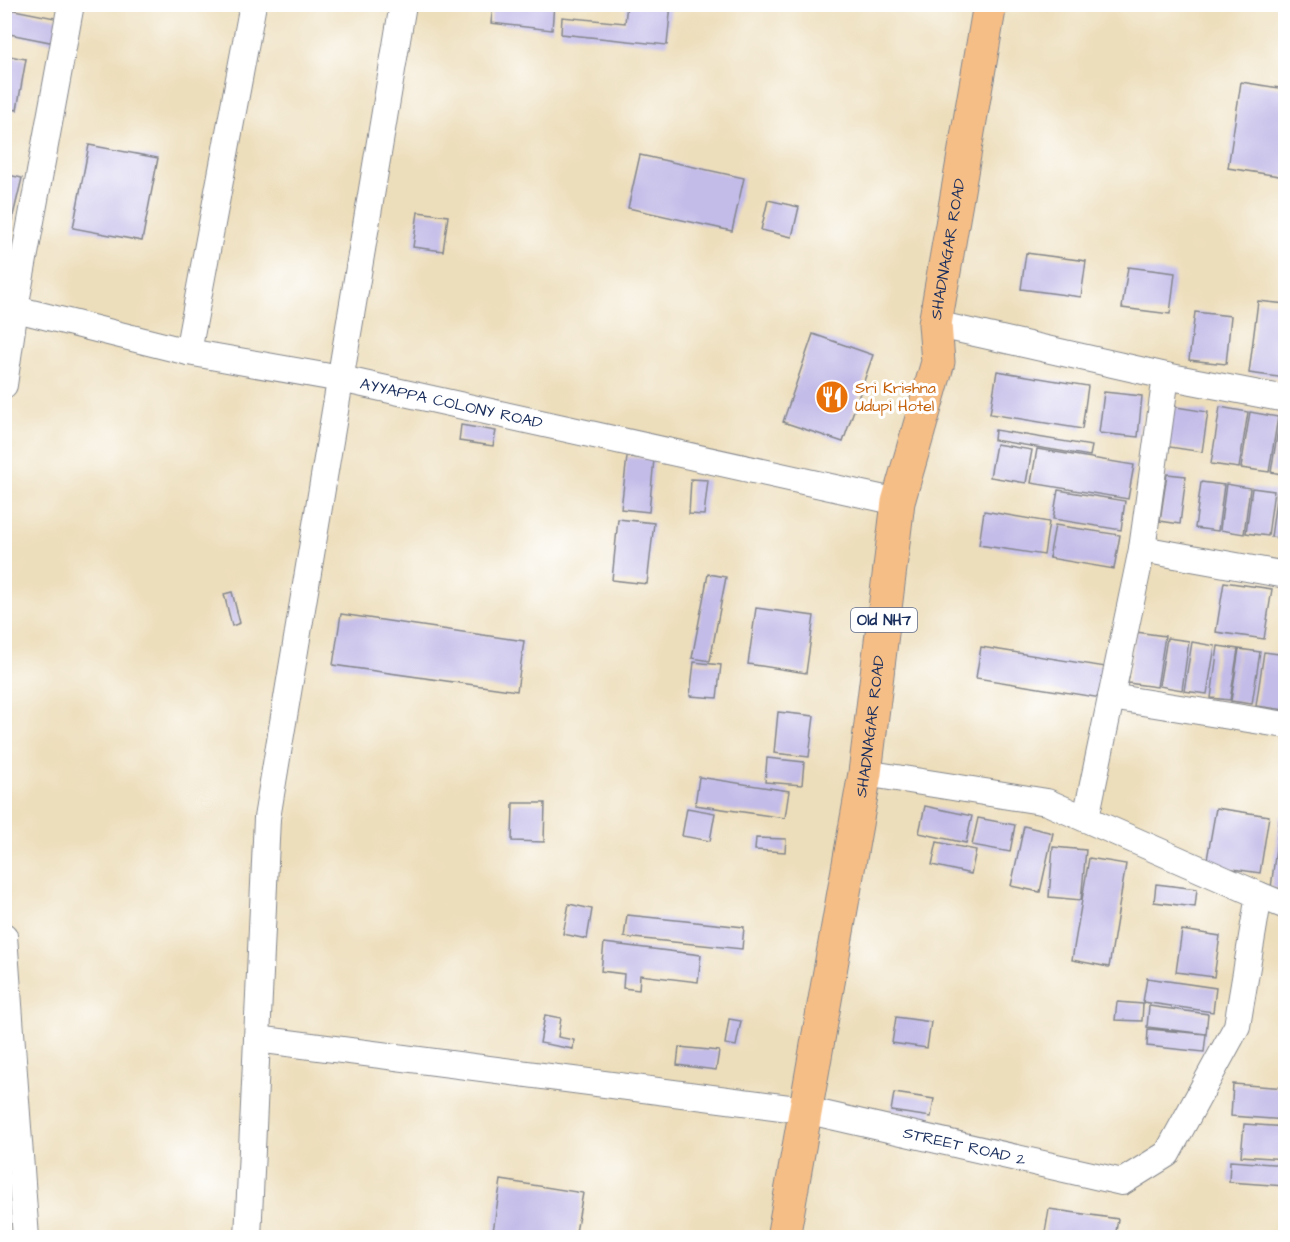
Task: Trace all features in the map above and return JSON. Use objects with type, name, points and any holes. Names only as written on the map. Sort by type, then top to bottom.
[{"type":"main road","name":"SHADNAGAR ROAD","points":[[783,1238],[865,773],[898,502],[938,362],[935,324],[990,4]]},
{"type":"street","points":[[4,385],[10,307],[71,4]]},
{"type":"street","points":[[188,352],[253,4]]},
{"type":"street","points":[[248,1238],[267,818],[403,4]]},
{"type":"street","name":"AYYAPPA COLONY ROAD","points":[[10,307],[188,352],[341,379],[898,502]]},
{"type":"street","points":[[935,324],[1166,376],[1286,399]]},
{"type":"street","points":[[1086,818],[1142,549],[1166,376]]},
{"type":"street","points":[[1142,549],[1286,575]]},
{"type":"street","points":[[1111,697],[1286,725]]},
{"type":"street","points":[[865,773],[1047,802],[1286,906]]},
{"type":"street","name":"STREET ROAD 2","points":[[257,1039],[805,1110],[1122,1182],[1167,1154],[1237,1026],[1259,895]]},
{"type":"street","points":[[4,936],[8,1055],[26,1238]]},
{"type":"building","points":[[493,4],[554,4],[552,30],[491,23]]},
{"type":"building","points":[[627,4],[671,4],[667,45],[561,34],[562,17],[625,23]]},
{"type":"building","points":[[4,8],[60,19],[55,43],[4,33]]},
{"type":"building","points":[[4,55],[26,59],[17,110],[4,107]]},
{"type":"building","points":[[1241,82],[1286,89],[1286,177],[1228,168]]},
{"type":"building","points":[[89,145],[158,158],[142,241],[73,228]]},
{"type":"building","points":[[640,155],[744,178],[732,231],[628,208]]},
{"type":"building","points":[[4,174],[22,178],[11,224],[4,222]]},
{"type":"building","points":[[768,200],[799,207],[792,237],[761,230]]},
{"type":"building","points":[[418,212],[448,216],[443,251],[413,247]]},
{"type":"building","points":[[1026,253],[1086,261],[1081,297],[1021,289]]},
{"type":"building","points":[[1128,267],[1175,273],[1170,314],[1122,308]]},
{"type":"building","points":[[1258,301],[1286,304],[1286,378],[1249,373]]},
{"type":"building","points":[[1195,312],[1231,316],[1226,364],[1189,360]]},
{"type":"building","points":[[813,334],[873,355],[843,442],[783,422]]},
{"type":"building","points":[[997,371],[1088,386],[1082,429],[990,414]]},
{"type":"building","points":[[1104,392],[1142,396],[1138,437],[1099,433]]},
{"type":"building","points":[[1170,406],[1208,412],[1202,452],[1163,446]]},
{"type":"building","points":[[1220,407],[1248,412],[1239,468],[1211,464]]},
{"type":"building","points":[[1250,412],[1278,417],[1269,472],[1241,468]]},
{"type":"building","points":[[1280,418],[1286,418],[1286,475],[1271,472]]},
{"type":"building","points":[[461,425],[496,431],[493,446],[459,441]]},
{"type":"building","points":[[995,430],[1092,446],[1090,456],[994,440]]},
{"type":"building","points":[[996,444],[1032,450],[1026,483],[990,477]]},
{"type":"building","points":[[1037,449],[1134,465],[1128,499],[1031,483]]},
{"type":"building","points":[[627,457],[654,459],[649,512],[621,509]]},
{"type":"building","points":[[1167,474],[1186,476],[1180,524],[1160,521]]},
{"type":"building","points":[[691,479],[708,480],[704,515],[689,514]]},
{"type":"building","points":[[1201,482],[1224,485],[1218,531],[1195,528]]},
{"type":"building","points":[[1226,484],[1250,488],[1244,534],[1220,530]]},
{"type":"building","points":[[1252,488],[1274,491],[1268,536],[1246,533]]},
{"type":"building","points":[[1058,490],[1125,501],[1121,530],[1053,519]]},
{"type":"building","points":[[1277,492],[1286,493],[1286,539],[1271,537]]},
{"type":"building","points":[[984,511],[1049,522],[1044,555],[979,545]]},
{"type":"building","points":[[618,519],[654,523],[647,584],[612,580]]},
{"type":"building","points":[[1055,525],[1120,535],[1114,569],[1049,558]]},
{"type":"building","points":[[708,574],[726,577],[710,661],[692,658]]},
{"type":"building","points":[[1224,582],[1272,589],[1264,639],[1216,632]]},
{"type":"building","points":[[232,592],[240,623],[232,626],[224,594]]},
{"type":"building","points":[[756,608],[814,616],[806,673],[748,664]]},
{"type":"building","points":[[341,614],[524,641],[517,691],[333,665]]},
{"type":"building","points":[[1136,632],[1165,636],[1157,687],[1128,683]]},
{"type":"building","points":[[1167,638],[1189,641],[1182,690],[1159,686]]},
{"type":"building","points":[[1192,642],[1215,646],[1207,694],[1184,691]]},
{"type":"building","points":[[1218,646],[1238,649],[1230,700],[1211,698]]},
{"type":"building","points":[[981,647],[1106,667],[1101,698],[976,678]]},
{"type":"building","points":[[1239,649],[1260,652],[1252,704],[1231,701]]},
{"type":"building","points":[[1264,652],[1286,655],[1286,710],[1256,706]]},
{"type":"building","points":[[694,662],[721,665],[717,698],[690,696]]},
{"type":"building","points":[[778,712],[814,716],[809,757],[774,753]]},
{"type":"building","points":[[767,758],[804,762],[802,785],[765,782]]},
{"type":"building","points":[[699,777],[789,791],[785,818],[695,805]]},
{"type":"building","points":[[513,803],[545,803],[544,842],[512,841]]},
{"type":"building","points":[[925,806],[972,816],[966,843],[919,833]]},
{"type":"building","points":[[687,808],[715,813],[710,841],[682,836]]},
{"type":"building","points":[[1216,808],[1269,816],[1260,873],[1206,865]]},
{"type":"building","points":[[1280,816],[1286,817],[1286,889],[1271,888]]},
{"type":"building","points":[[978,818],[1015,825],[1010,852],[972,845]]},
{"type":"building","points":[[1024,826],[1053,833],[1040,892],[1011,886]]},
{"type":"building","points":[[756,838],[786,839],[785,852],[755,850]]},
{"type":"building","points":[[937,842],[976,850],[971,874],[932,865]]},
{"type":"building","points":[[1053,847],[1086,850],[1081,900],[1049,897]]},
{"type":"building","points":[[1089,858],[1126,864],[1109,967],[1072,960]]},
{"type":"building","points":[[1156,884],[1197,889],[1195,907],[1154,902]]},
{"type":"building","points":[[569,904],[592,909],[587,939],[563,934]]},
{"type":"building","points":[[627,915],[744,927],[742,949],[624,937]]},
{"type":"building","points":[[1182,930],[1220,936],[1214,977],[1176,972]]},
{"type":"building","points":[[604,943],[701,955],[698,982],[640,975],[639,990],[623,988],[624,974],[601,971]]},
{"type":"building","points":[[1147,978],[1216,988],[1213,1012],[1143,1002]]},
{"type":"building","points":[[1117,1002],[1143,1004],[1142,1021],[1115,1020]]},
{"type":"building","points":[[1149,1006],[1208,1014],[1206,1034],[1147,1027]]},
{"type":"building","points":[[545,1015],[561,1018],[558,1037],[574,1040],[573,1049],[540,1043]]},
{"type":"building","points":[[896,1017],[931,1022],[927,1048],[892,1043]]},
{"type":"building","points":[[729,1019],[741,1021],[736,1046],[725,1044]]},
{"type":"building","points":[[1148,1029],[1206,1034],[1204,1052],[1147,1046]]},
{"type":"building","points":[[679,1047],[719,1051],[716,1070],[677,1065]]},
{"type":"building","points":[[1233,1084],[1286,1088],[1286,1120],[1231,1116]]},
{"type":"building","points":[[894,1093],[934,1099],[931,1117],[891,1111]]},
{"type":"building","points":[[1244,1124],[1286,1127],[1286,1159],[1241,1156]]},
{"type":"building","points":[[1230,1161],[1286,1165],[1286,1186],[1229,1182]]},
{"type":"building","points":[[501,1180],[583,1193],[575,1238],[492,1238]]},
{"type":"building","points":[[1049,1209],[1118,1219],[1115,1238],[1044,1238]]},
{"type":"place","name":"Sri Krishna Udupi Hotel","points":[[832,397]]}]
